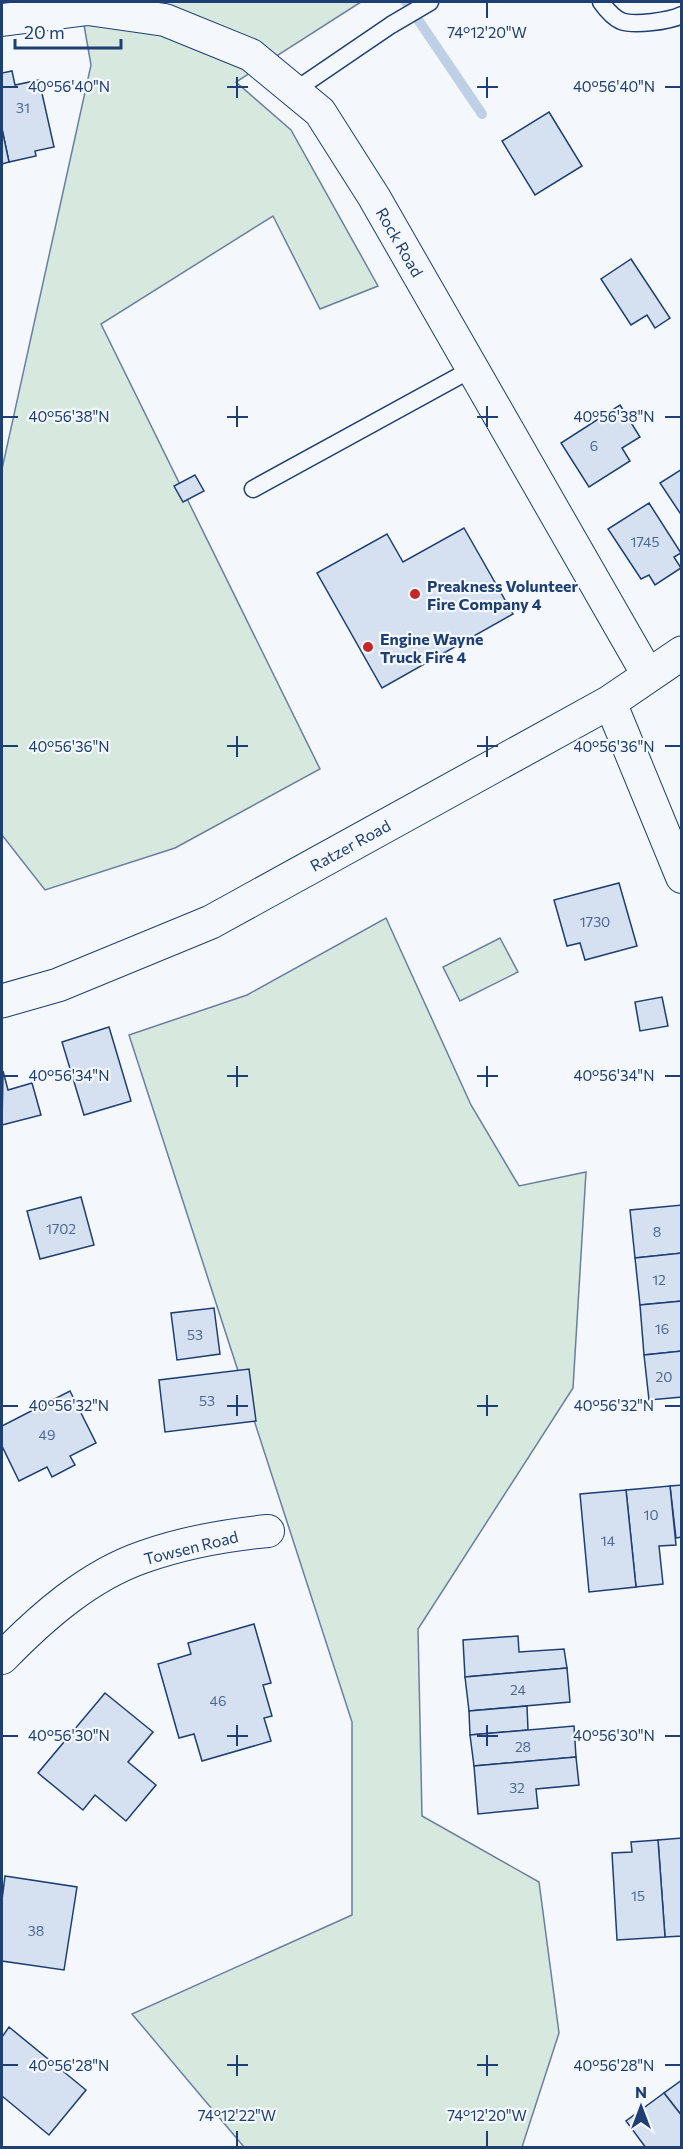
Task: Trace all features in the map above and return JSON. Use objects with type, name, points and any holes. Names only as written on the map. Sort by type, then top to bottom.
[{"type":"main road","name":"Ratzer Road","points":[[2,1001],[58,985],[211,922],[610,702],[681,653]]},
{"type":"street","name":"Rock Road","points":[[2,20],[88,9],[165,20],[251,55],[320,112],[374,196],[648,675]]},
{"type":"street","points":[[610,702],[681,877]]},
{"type":"street","name":"Towsen Road","points":[[2,1658],[30,1629],[64,1602],[103,1577],[141,1558],[230,1535],[268,1531]]},
{"type":"lane","points":[[294,91],[391,25],[430,2]]},
{"type":"lane","points":[[601,2],[609,13],[622,21],[646,23],[681,15]]},
{"type":"lane","points":[[252,489],[472,369]]},
{"type":"shaded area","points":[[80,2],[361,2],[236,82],[291,130],[378,286],[320,309],[273,216],[101,324],[320,769],[175,848],[45,890],[2,835],[2,469],[91,65]]},
{"type":"shaded area","points":[[386,918],[471,1105],[519,1186],[586,1172],[573,1388],[418,1629],[422,1816],[539,1882],[559,2033],[522,2147],[244,2147],[132,2014],[352,1915],[352,1722],[129,1035],[247,995]]},
{"type":"shaded area","points":[[500,938],[518,972],[460,1001],[443,967]]},
{"type":"building","points":[[12,71],[15,85],[39,80],[54,147],[35,151],[36,156],[9,162],[2,129],[2,73]]},
{"type":"building","points":[[549,112],[582,166],[535,195],[502,141]]},
{"type":"building","points":[[2,129],[9,162],[2,164]]},
{"type":"building","points":[[631,259],[670,318],[655,328],[647,315],[631,325],[601,279]]},
{"type":"building","points":[[620,405],[640,437],[622,448],[630,461],[589,487],[561,443]]},
{"type":"building","points":[[682,469],[682,516],[660,483]]},
{"type":"building","points":[[195,475],[204,491],[183,502],[174,486]]},
{"type":"building","points":[[649,503],[681,553],[674,557],[681,568],[655,585],[649,575],[641,579],[608,529]]},
{"type":"building","name":"Preakness Volunteer Fire Company 4","points":[[464,528],[513,614],[382,688],[317,573],[387,534],[403,562]]},
{"type":"building","points":[[619,883],[637,946],[585,960],[580,943],[567,946],[554,900]]},
{"type":"building","points":[[662,997],[668,1026],[640,1031],[635,1002]]},
{"type":"building","points":[[109,1027],[131,1101],[84,1115],[62,1042]]},
{"type":"building","points":[[3,1071],[8,1090],[32,1083],[41,1115],[2,1125]]},
{"type":"building","points":[[81,1197],[94,1245],[40,1259],[27,1211]]},
{"type":"building","points":[[682,1205],[682,1253],[635,1258],[630,1210]]},
{"type":"building","points":[[682,1253],[682,1301],[640,1305],[635,1258]]},
{"type":"building","points":[[682,1301],[682,1351],[644,1355],[640,1305]]},
{"type":"building","points":[[214,1308],[220,1354],[177,1360],[171,1313]]},
{"type":"building","points":[[682,1351],[682,1397],[649,1400],[644,1355]]},
{"type":"building","points":[[249,1369],[256,1421],[165,1432],[159,1380]]},
{"type":"building","points":[[70,1391],[96,1443],[70,1456],[75,1465],[52,1477],[47,1467],[19,1481],[2,1446],[2,1426]]},
{"type":"building","points":[[682,1485],[682,1537],[676,1538],[670,1486]]},
{"type":"building","points":[[670,1486],[676,1545],[659,1546],[663,1584],[636,1587],[626,1490]]},
{"type":"building","points":[[626,1490],[636,1587],[589,1592],[580,1494]]},
{"type":"building","points":[[254,1624],[271,1683],[263,1685],[272,1716],[264,1718],[271,1741],[202,1761],[194,1734],[179,1738],[158,1664],[191,1654],[188,1643]]},
{"type":"building","points":[[518,1636],[519,1652],[564,1649],[567,1668],[465,1677],[463,1640]]},
{"type":"building","points":[[567,1668],[570,1702],[469,1711],[465,1677]]},
{"type":"building","points":[[105,1693],[153,1732],[128,1762],[156,1785],[126,1821],[95,1795],[83,1810],[38,1773]]},
{"type":"building","points":[[527,1706],[528,1730],[470,1735],[469,1711]]},
{"type":"building","points":[[574,1726],[576,1757],[474,1766],[470,1735]]},
{"type":"building","points":[[576,1757],[579,1785],[536,1789],[538,1808],[478,1814],[474,1766]]},
{"type":"building","points":[[682,1838],[682,1936],[665,1937],[658,1840]]},
{"type":"building","points":[[658,1840],[665,1937],[617,1940],[612,1853],[632,1852],[631,1842]]},
{"type":"building","points":[[5,1876],[77,1887],[64,1970],[2,1961],[2,1900]]},
{"type":"building","points":[[9,2027],[86,2090],[49,2135],[2,2096],[2,2037]]},
{"type":"building","points":[[682,2080],[682,2116],[664,2093]]},
{"type":"building","points":[[664,2093],[682,2116],[682,2148],[646,2148],[626,2121]]},
{"type":"waterway","points":[[406,2],[482,114]]},
{"type":"place","name":"Preakness Volunteer Fire Company 4","points":[[415,594]]},
{"type":"place","name":"Engine Wayne Truck Fire 4","points":[[368,647]]}]
